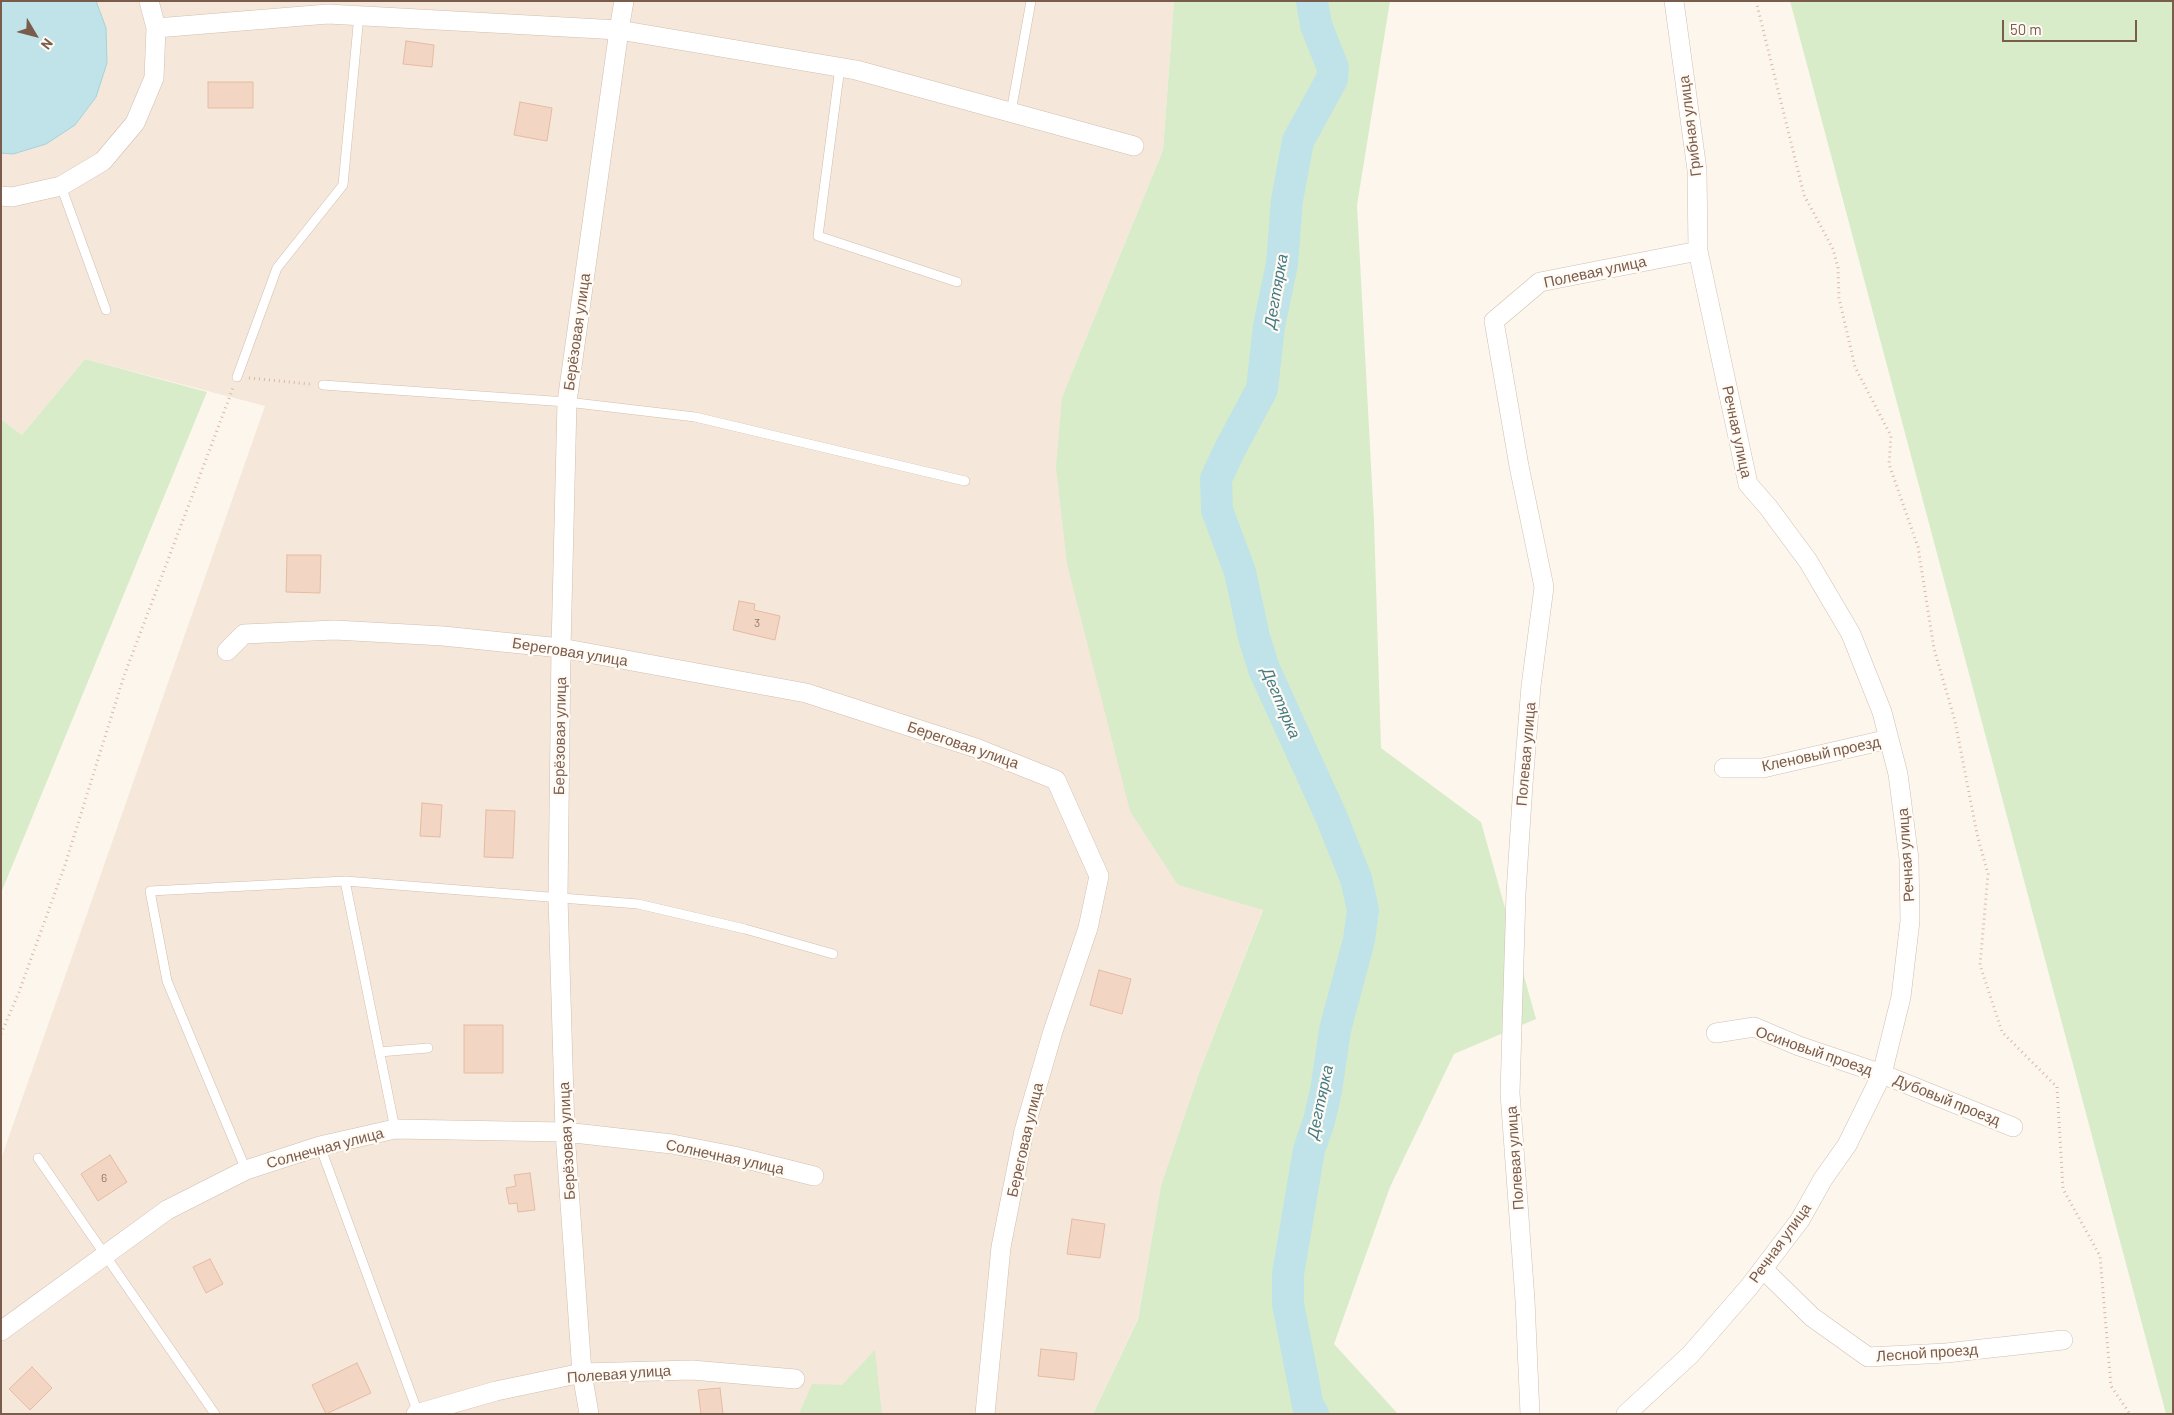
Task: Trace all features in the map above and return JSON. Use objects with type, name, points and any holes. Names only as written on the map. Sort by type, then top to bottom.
[{"type":"street","points":[[1,196],[12,197],[61,186],[103,161],[135,124],[154,78],[156,28],[149,1]]},
{"type":"street","name":"Берёзовая улица","points":[[588,1414],[582,1373],[565,1132],[558,897],[561,648],[567,402],[624,1]]},
{"type":"street","name":"Грибная улица","points":[[1674,1],[1697,170],[1698,251]]},
{"type":"street","points":[[156,28],[328,14],[619,30],[840,67],[1134,146]]},
{"type":"street","name":"Речная улица","points":[[1626,1414],[1690,1355],[1763,1269],[1800,1220],[1823,1179],[1847,1146],[1882,1074],[1901,997],[1910,921],[1909,859],[1898,774],[1882,712],[1852,634],[1808,561],[1768,507],[1748,484],[1698,251]]},
{"type":"street","name":"Полевая улица","points":[[1530,1414],[1525,1300],[1510,1084],[1516,893],[1523,784],[1531,686],[1544,587],[1519,466],[1494,321],[1540,282],[1698,251]]},
{"type":"street","name":"Береговая улица","points":[[227,652],[244,634],[335,630],[443,636],[561,648],[806,693],[976,748],[1056,780],[1099,876],[1088,928],[1053,1032],[1024,1131],[1001,1246],[985,1414]]},
{"type":"street","name":"Кленовый проезд","points":[[1724,768],[1763,768],[1889,740]]},
{"type":"street","name":"Осиновый проезд","points":[[1716,1033],[1754,1027],[1799,1046],[1882,1074]]},
{"type":"street","name":"Дубовый проезд","points":[[1882,1074],[2013,1127]]},
{"type":"street","name":"Солнечная улица","points":[[1,1331],[167,1210],[246,1170],[320,1146],[395,1129],[565,1132],[672,1144],[734,1156],[814,1176]]},
{"type":"street","name":"Лесной проезд","points":[[1763,1269],[1812,1317],[1868,1357],[1946,1353],[2063,1340]]},
{"type":"street","name":"Полевая улица","points":[[417,1413],[496,1391],[582,1373],[692,1370],[795,1379]]},
{"type":"lane","points":[[1011,112],[1031,1]]},
{"type":"lane","points":[[237,377],[278,268],[343,185],[359,15]]},
{"type":"lane","points":[[840,67],[818,236],[957,282]]},
{"type":"lane","points":[[61,186],[106,310]]},
{"type":"lane","points":[[323,385],[567,402],[694,416],[964,481]]},
{"type":"lane","points":[[344,881],[395,1129]]},
{"type":"lane","points":[[246,1170],[167,981],[150,891],[344,881],[638,904],[745,929],[833,954]]},
{"type":"lane","points":[[379,1052],[428,1048]]},
{"type":"lane","points":[[320,1146],[417,1413]]},
{"type":"lane","points":[[38,1158],[106,1254],[214,1414]]},
{"type":"path","points":[[1756,1],[1804,195],[1833,248],[1838,268],[1839,298],[1855,367],[1891,436],[1889,464],[1918,547],[1934,649],[1956,720],[1977,834],[1988,874],[1980,965],[2002,1032],[2056,1087],[2063,1189],[2100,1256],[2110,1386],[2130,1414]]},
{"type":"path","points":[[1,1034],[19,992],[65,865],[124,676],[237,377],[323,385]]},
{"type":"shaded area","points":[[1,1],[1174,1],[1163,150],[1062,397],[1178,885],[1263,909],[1200,1070],[1161,1185],[1138,1318],[1093,1414],[1,1414],[1,1159],[265,406],[85,359],[22,435],[1,419]]},
{"type":"green space","points":[[1174,1],[1390,1],[1357,205],[1374,521],[1381,748],[1481,822],[1536,1019],[1454,1054],[1390,1187],[1334,1344],[1398,1414],[1093,1414],[1138,1319],[1161,1185],[1200,1070],[1263,910],[1178,885],[1130,811],[1067,564],[1056,467],[1062,397],[1163,150]]},
{"type":"green space","points":[[1790,1],[2173,1],[2173,1414],[2166,1414]]},
{"type":"green space","points":[[85,359],[207,392],[1,893],[1,419],[22,435]]},
{"type":"green space","points":[[875,1350],[882,1414],[799,1414],[812,1384],[842,1385]]},
{"type":"water","points":[[1,1],[96,1],[106,28],[107,63],[96,97],[75,125],[46,144],[13,154],[1,153]]},
{"type":"building","points":[[406,41],[434,45],[432,67],[403,64]]},
{"type":"building","points":[[208,82],[253,82],[253,108],[208,108]]},
{"type":"building","points":[[520,102],[552,108],[547,141],[514,135]]},
{"type":"building","points":[[287,555],[321,555],[320,593],[286,592]]},
{"type":"building","points":[[739,601],[755,604],[754,610],[780,616],[775,640],[733,630]]},
{"type":"building","points":[[422,803],[442,805],[440,837],[420,836]]},
{"type":"building","points":[[486,810],[515,811],[513,858],[484,857]]},
{"type":"building","points":[[1099,970],[1131,979],[1122,1014],[1090,1005]]},
{"type":"building","points":[[464,1025],[503,1025],[503,1073],[464,1073]]},
{"type":"building","points":[[110,1155],[127,1182],[98,1201],[81,1174]]},
{"type":"building","points":[[530,1173],[535,1210],[518,1212],[517,1203],[509,1204],[506,1188],[516,1186],[514,1175]]},
{"type":"building","points":[[1072,1219],[1105,1224],[1100,1258],[1067,1254]]},
{"type":"building","points":[[210,1259],[223,1284],[206,1293],[193,1267]]},
{"type":"building","points":[[1041,1349],[1077,1353],[1074,1380],[1038,1376]]},
{"type":"building","points":[[357,1363],[371,1393],[326,1414],[312,1385]]},
{"type":"building","points":[[32,1367],[52,1388],[30,1410],[9,1389]]},
{"type":"building","points":[[720,1388],[723,1414],[701,1414],[698,1390]]},
{"type":"waterway","name":"Дегтярка","points":[[1312,1],[1316,25],[1333,68],[1332,79],[1298,141],[1287,200],[1282,264],[1269,326],[1262,389],[1216,479],[1217,510],[1240,572],[1254,637],[1264,669],[1331,816],[1356,879],[1363,910],[1359,940],[1335,1030],[1326,1091],[1319,1121],[1309,1150],[1288,1274],[1288,1304],[1308,1406],[1313,1414]]}]
